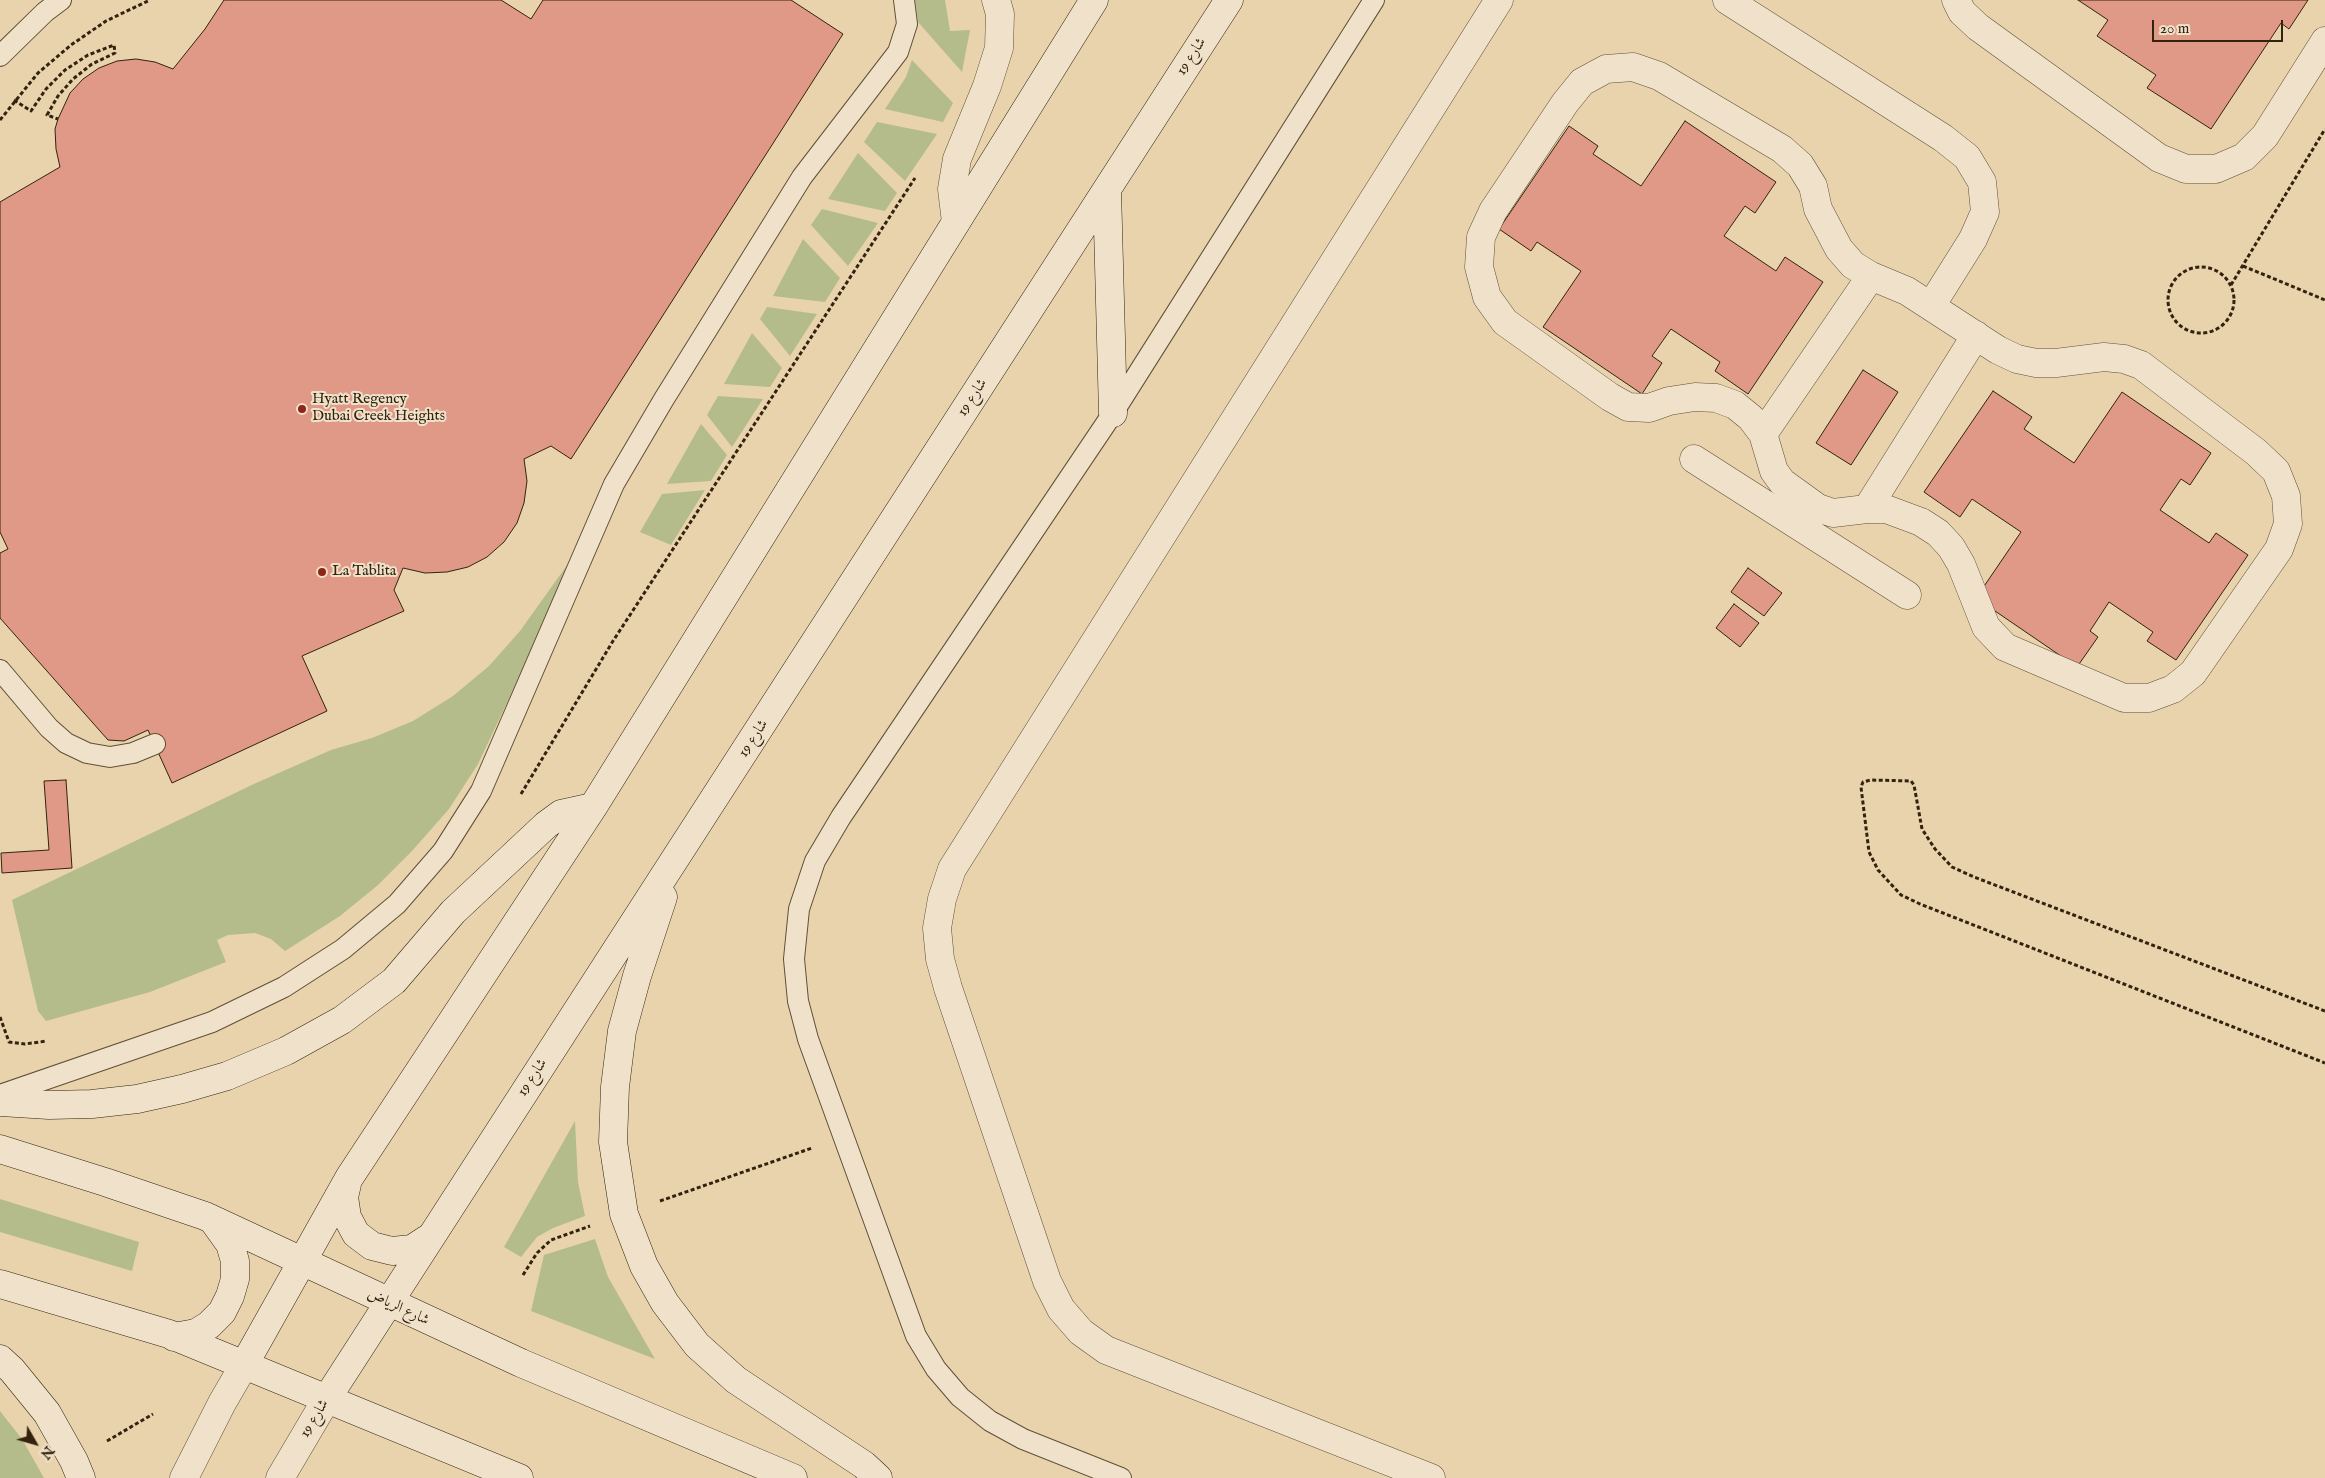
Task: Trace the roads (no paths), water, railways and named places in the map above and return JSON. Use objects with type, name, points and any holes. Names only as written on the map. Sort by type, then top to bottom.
[{"type":"main road","points":[[956,222],[952,189],[957,159],[987,86],[998,48],[1000,14],[996,0]]},
{"type":"main road","points":[[184,1478],[222,1403],[303,1263],[349,1178],[593,807],[1094,0]]},
{"type":"main road","name":"شارع 19","points":[[280,1478],[326,1400],[429,1238],[675,861],[1229,0]]},
{"type":"main road","points":[[1431,1478],[1106,1350],[1082,1332],[1061,1309],[1047,1281],[948,988],[940,959],[937,928],[942,899],[952,869],[1499,0]]},
{"type":"main road","points":[[1727,0],[1943,138],[1967,157],[1982,182],[1984,212],[1973,240],[1931,306]]},
{"type":"main road","points":[[1956,0],[1962,12],[1978,27],[2159,158],[2186,169],[2216,169],[2244,157],[2265,136],[2325,41]]},
{"type":"main road","points":[[1633,67],[1659,76],[1782,149],[1800,165],[1812,186],[1818,209],[1839,249],[1853,265],[1871,276],[1907,291],[1998,350],[2017,359],[2036,363],[2056,364],[2104,357],[2124,359],[2141,365],[2156,375],[2256,452],[2276,471],[2286,496],[2288,524],[2279,549],[2193,673],[2173,689],[2149,698],[2124,698],[2005,647],[1986,627],[1961,564],[1938,533],[1921,522],[1886,509],[1833,513],[1818,508],[1794,507],[1782,482],[1774,471],[1763,434],[1751,418],[1735,405],[1716,398],[1695,397],[1669,401],[1649,408],[1628,407],[1610,397],[1505,322],[1488,296],[1479,267],[1481,237],[1493,211],[1565,103],[1582,82],[1606,69],[1633,67]]},
{"type":"main road","points":[[1107,190],[1113,413]]},
{"type":"main road","points":[[1763,434],[1871,276]]},
{"type":"main road","points":[[1867,509],[1976,335]]},
{"type":"main road","points":[[1694,459],[1794,507],[1907,595]]},
{"type":"main road","points":[[0,1102],[49,1105],[92,1104],[137,1098],[182,1089],[227,1076],[286,1051],[342,1020],[394,981],[453,912],[546,825],[561,814],[593,807]]},
{"type":"main road","points":[[675,861],[637,976],[622,1031],[615,1087],[614,1142],[624,1214],[644,1266],[665,1303],[697,1344],[736,1380],[864,1465],[878,1478]]},
{"type":"main road","name":"شارع الرياض","points":[[0,1149],[105,1182],[212,1219],[388,1303],[521,1363],[793,1478]]},
{"type":"main road","points":[[349,1178],[344,1197],[347,1217],[356,1234],[372,1246],[392,1251],[412,1249],[429,1238]]},
{"type":"main road","points":[[174,1337],[196,1332],[209,1325],[222,1312],[230,1296],[235,1279],[235,1261],[230,1244],[212,1219]]},
{"type":"main road","points":[[0,1284],[174,1337],[519,1478]]},
{"type":"main road","points":[[0,1359],[12,1370],[47,1413],[78,1469]]},
{"type":"lane","points":[[0,56],[45,12],[61,0]]},
{"type":"lane","points":[[0,1095],[212,1022],[284,987],[350,944],[397,904],[443,851],[481,791],[614,484],[664,399],[802,177],[898,52],[907,24],[904,0]]},
{"type":"lane","points":[[1121,1478],[1023,1439],[990,1421],[960,1397],[936,1369],[916,1336],[808,1039],[798,1001],[794,959],[799,909],[815,860],[841,817],[1113,413],[1374,0]]},
{"type":"lane","points":[[0,670],[49,728],[66,743],[88,753],[110,756],[133,753],[154,744]]},
{"type":"place","name":"Hyatt Regency Dubai Creek Heights","points":[[302,409]]},
{"type":"place","name":"La Tablita","points":[[322,572]]}]
